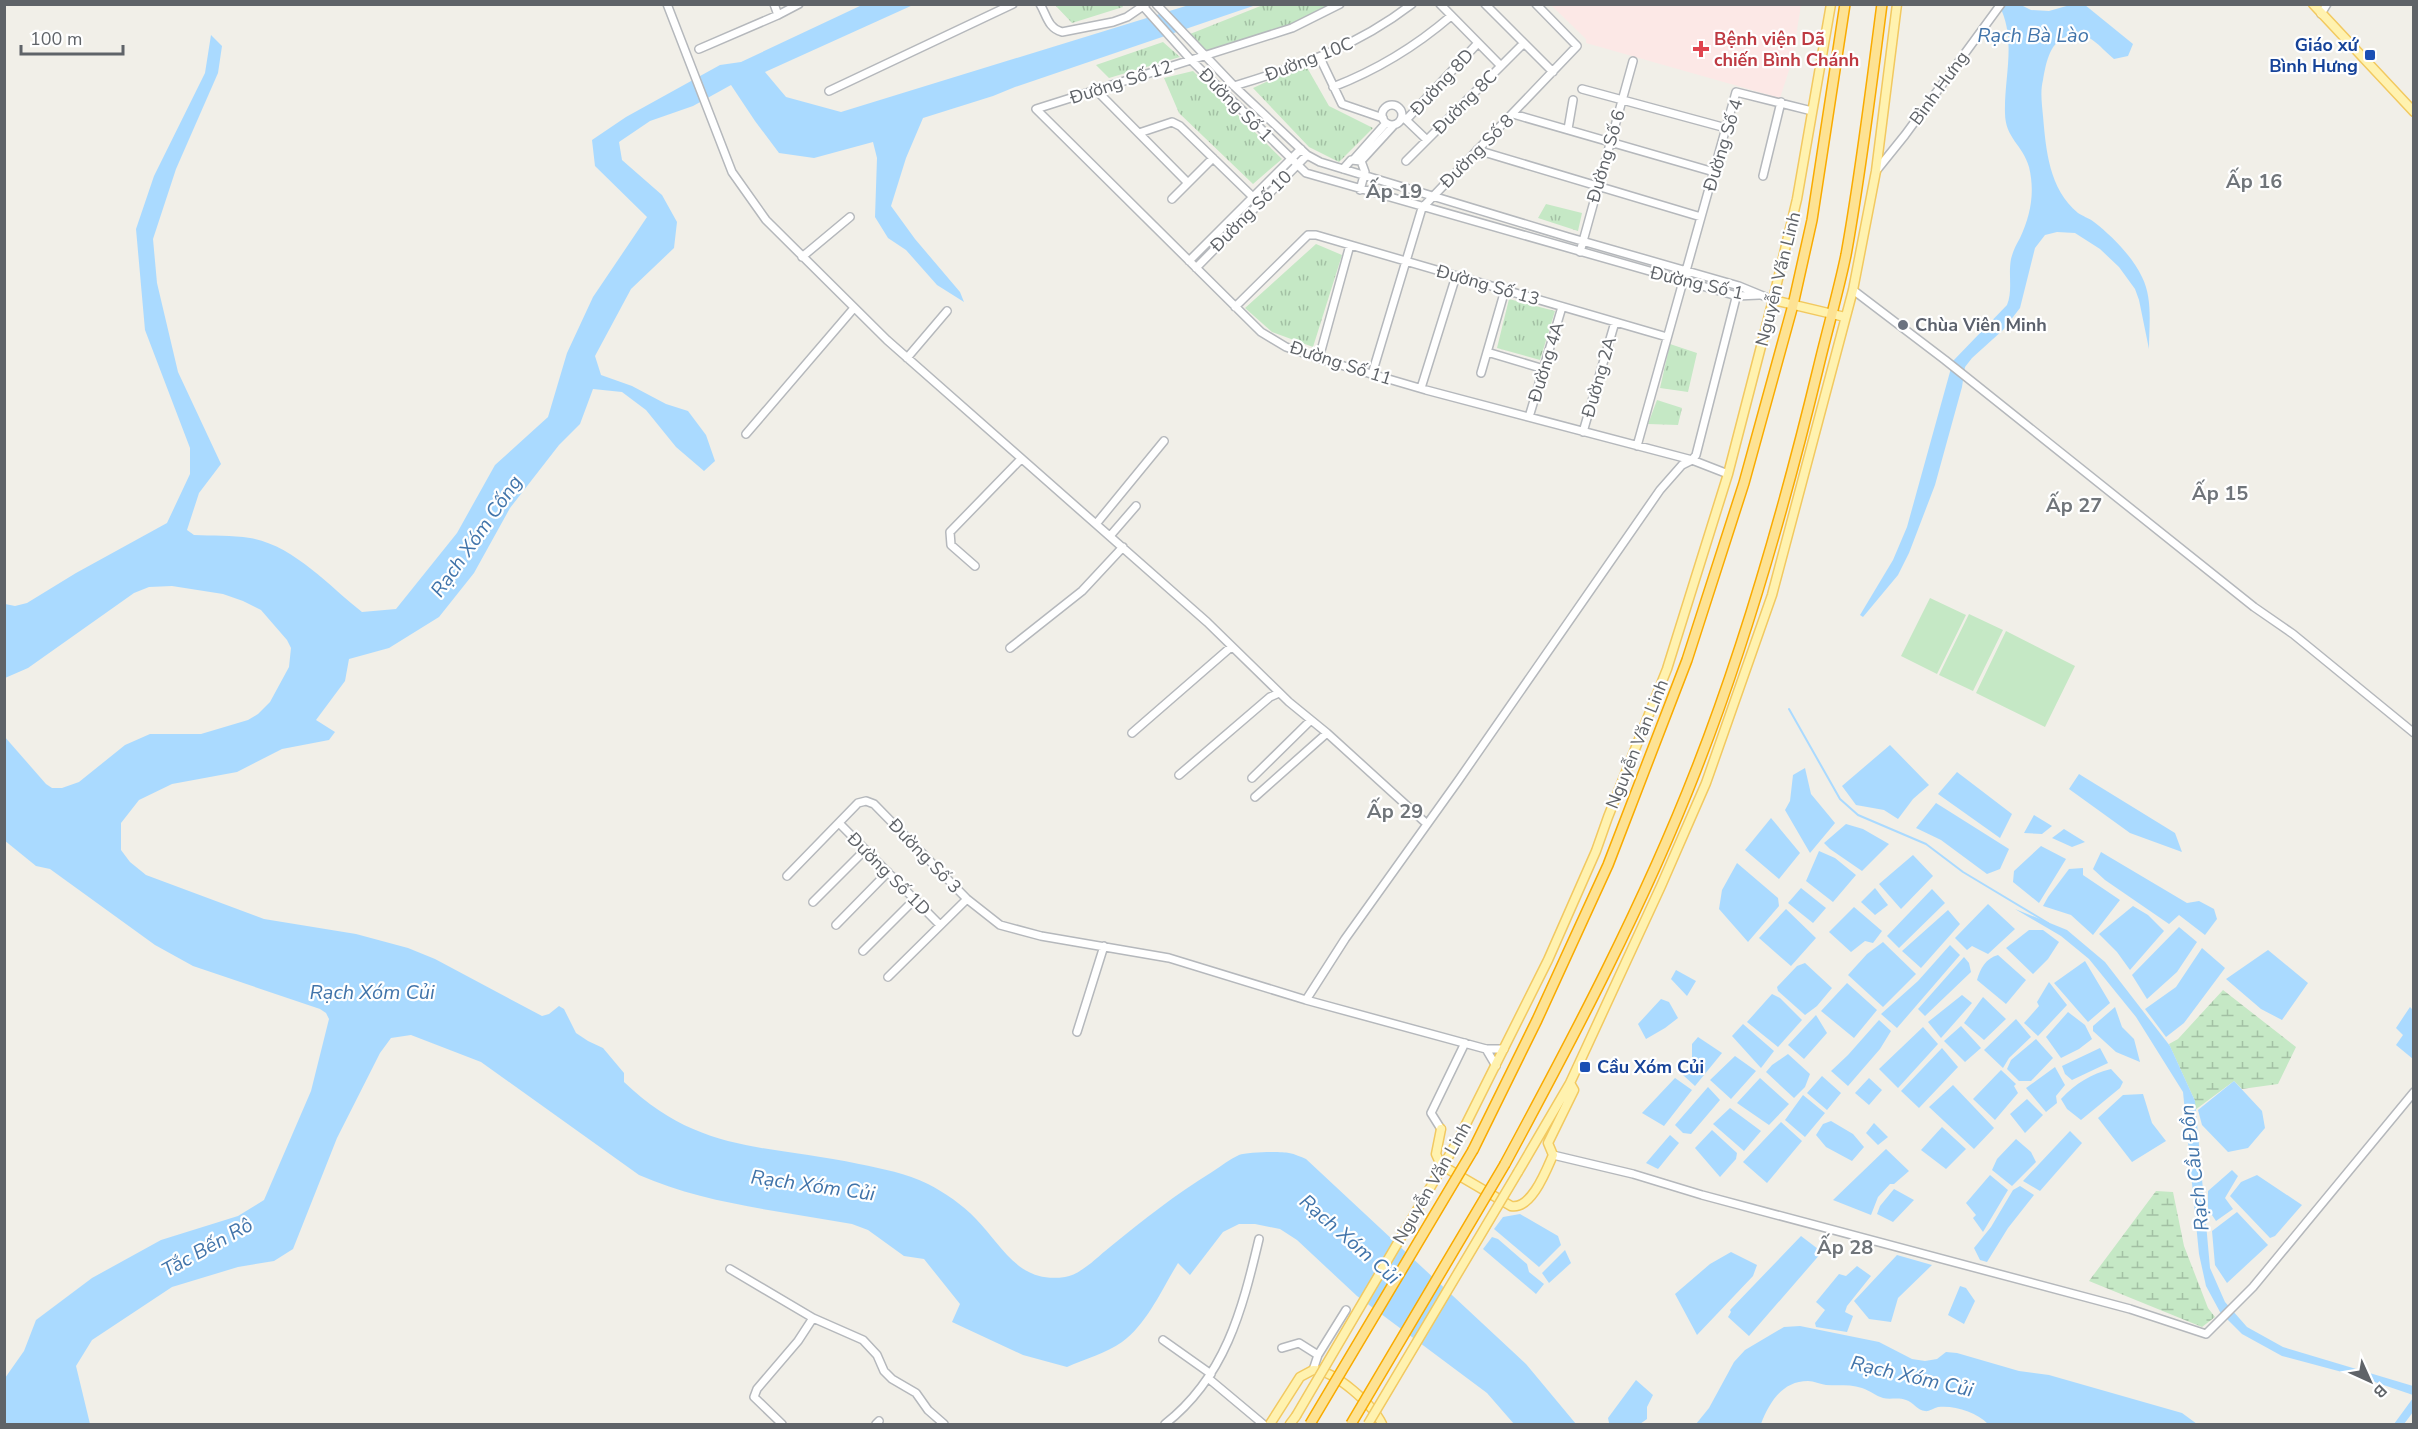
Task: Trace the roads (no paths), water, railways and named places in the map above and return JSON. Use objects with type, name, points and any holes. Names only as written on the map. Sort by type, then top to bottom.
[{"type":"highway","name":"Nguyễn Văn Linh","points":[[1310,1424],[1473,1150],[1537,1020],[1608,865],[1683,673],[1744,483],[1793,305],[1812,220],[1845,4]]},
{"type":"highway","points":[[1351,1425],[1505,1164],[1579,1027],[1649,879],[1696,770],[1764,573],[1805,422],[1845,260],[1861,171],[1882,4]]},
{"type":"main road","name":"Nguyễn Văn Linh","points":[[1290,1425],[1457,1142],[1496,1066],[1548,960],[1596,851],[1660,689],[1728,474],[1773,300],[1797,199],[1831,4]]},
{"type":"main road","points":[[1368,1425],[1570,1083],[1706,783],[1776,583],[1853,290],[1876,171],[1897,4]]},
{"type":"main road","points":[[2313,4],[2414,112]]},
{"type":"main road","points":[[1773,300],[1845,317]]},
{"type":"main road","points":[[1441,1129],[1436,1154],[1441,1166],[1511,1206],[1521,1206],[1530,1198],[1553,1155],[1548,1143],[1574,1090],[1570,1083]]},
{"type":"main road","points":[[1270,1425],[1300,1377],[1313,1370],[1331,1376],[1346,1385],[1370,1407],[1382,1425]]},
{"type":"street","points":[[667,4],[732,172],[766,220],[907,358],[1207,622],[1279,693],[1328,733],[1427,824]]},
{"type":"street","points":[[774,4],[778,15]]},
{"type":"street","points":[[699,49],[799,4]]},
{"type":"street","points":[[829,91],[1013,4]]},
{"type":"street","points":[[1040,4],[1049,24],[1062,32],[1113,22],[1127,17],[1143,5]]},
{"type":"street","name":"Đường Số 12","points":[[1036,109],[1292,28],[1340,4]]},
{"type":"street","name":"Đường 10C","points":[[1234,86],[1320,58],[1359,39],[1412,4]]},
{"type":"street","points":[[1440,4],[1501,66]]},
{"type":"street","points":[[1485,4],[1553,72]]},
{"type":"street","name":"Đường Số 8","points":[[1372,374],[1422,207],[1577,46],[1536,4]]},
{"type":"street","name":"Bình Hưng","points":[[1876,171],[2001,4]]},
{"type":"street","points":[[2321,14],[2327,4]]},
{"type":"street","name":"Đường Số 1","points":[[1143,5],[1191,60],[1306,173],[1737,296],[1759,295]]},
{"type":"street","name":"Đường Số 1","points":[[1157,5],[1204,56],[1307,155],[1364,176],[1739,286],[1773,300]]},
{"type":"street","points":[[1333,87],[1366,74],[1399,56],[1451,16]]},
{"type":"street","name":"Đường 8D","points":[[1404,118],[1478,43]]},
{"type":"street","name":"Đường 8C","points":[[1406,161],[1524,43]]},
{"type":"street","points":[[1320,58],[1342,104],[1388,122],[1400,122],[1404,118]]},
{"type":"street","name":"Đường Số 6","points":[[1580,252],[1633,61]]},
{"type":"street","points":[[1582,89],[1726,128]]},
{"type":"street","points":[[1096,90],[1188,183]]},
{"type":"street","name":"Đường Số 4","points":[[1637,446],[1736,92],[1812,111]]},
{"type":"street","points":[[1568,129],[1573,100]]},
{"type":"street","points":[[1763,177],[1781,102]]},
{"type":"street","points":[[1388,122],[1383,111],[1391,105],[1400,109],[1404,118],[1427,140]]},
{"type":"street","name":"Đường Số 11","points":[[1036,109],[1261,332],[1286,347],[1422,388],[1692,460],[1728,474]]},
{"type":"street","points":[[1513,114],[1714,172]]},
{"type":"street","points":[[1139,134],[1172,122],[1180,126],[1259,204]]},
{"type":"street","name":"Đường 8D","points":[[1343,169],[1358,160],[1388,122]]},
{"type":"street","name":"Đường Số 10","points":[[1189,261],[1301,149]]},
{"type":"street","points":[[1477,150],[1701,217]]},
{"type":"street","name":"Đường Số 10","points":[[1196,267],[1307,155]]},
{"type":"street","points":[[1172,199],[1213,158]]},
{"type":"street","points":[[1358,160],[1365,168],[1360,190]]},
{"type":"street","points":[[802,257],[850,216]]},
{"type":"street","name":"Đường Số 13","points":[[1235,307],[1308,235],[1316,235],[1667,338]]},
{"type":"street","points":[[1319,358],[1350,245]]},
{"type":"street","points":[[1422,388],[1456,276]]},
{"type":"street","points":[[1306,1000],[1660,489],[1682,465],[1696,455],[1710,408],[1739,286]]},
{"type":"street","points":[[1481,373],[1505,290]]},
{"type":"street","points":[[1853,290],[1968,378],[2254,607],[2294,634],[2414,733]]},
{"type":"street","name":"Đường 4A","points":[[1529,417],[1562,307]]},
{"type":"street","points":[[746,434],[854,308]]},
{"type":"street","points":[[907,358],[947,311]]},
{"type":"street","name":"Đường 2A","points":[[1583,432],[1615,322]]},
{"type":"street","points":[[1487,352],[1544,369]]},
{"type":"street","points":[[1096,524],[1164,441]]},
{"type":"street","points":[[975,566],[951,545],[950,532],[1022,459]]},
{"type":"street","points":[[1110,536],[1136,506]]},
{"type":"street","points":[[1010,648],[1082,591],[1123,547]]},
{"type":"street","points":[[1132,733],[1231,647]]},
{"type":"street","points":[[1179,775],[1270,697],[1279,693]]},
{"type":"street","points":[[1252,778],[1311,720]]},
{"type":"street","points":[[1255,797],[1328,733]]},
{"type":"street","name":"Đường Số 3","points":[[839,824],[858,803],[866,801],[874,804],[967,899],[990,919],[1014,929],[1041,936],[1169,958],[1306,1000],[1486,1049],[1504,1049]]},
{"type":"street","points":[[787,876],[839,824]]},
{"type":"street","name":"Đường Số 1D","points":[[839,824],[940,925]]},
{"type":"street","points":[[813,902],[865,850]]},
{"type":"street","points":[[837,925],[888,872]]},
{"type":"street","points":[[863,951],[915,899]]},
{"type":"street","points":[[888,976],[967,899]]},
{"type":"street","points":[[1077,1032],[1104,946]]},
{"type":"street","points":[[1441,1129],[1431,1113],[1465,1043]]},
{"type":"street","points":[[1486,1049],[1496,1066]]},
{"type":"street","points":[[1553,1155],[1633,1174],[1702,1195],[2130,1309],[2206,1334],[2253,1287],[2414,1092]]},
{"type":"street","points":[[1165,1425],[1210,1376],[1226,1350],[1248,1285],[1259,1239]]},
{"type":"street","points":[[730,1269],[813,1318],[863,1340],[877,1355],[884,1371],[892,1379],[916,1393],[928,1410],[944,1425]]},
{"type":"street","points":[[1313,1370],[1318,1355],[1346,1310]]},
{"type":"street","points":[[782,1425],[754,1397],[757,1389],[798,1341],[813,1318]]},
{"type":"street","points":[[1163,1340],[1210,1376],[1263,1425]]},
{"type":"street","points":[[1282,1348],[1299,1342],[1318,1355]]},
{"type":"water","name":"Rạch Xóm Củi","points":[[862,5],[913,5],[765,72],[786,97],[841,112],[1189,5],[1256,5],[923,118],[906,158],[891,206],[915,239],[960,292],[964,302],[937,285],[906,250],[888,238],[875,217],[877,158],[873,142],[814,158],[779,153],[731,85],[693,106],[650,121],[619,142],[622,160],[662,195],[677,222],[674,248],[631,289],[595,356],[601,375],[632,386],[666,404],[688,411],[706,435],[715,461],[704,471],[676,447],[646,410],[622,392],[593,389],[580,424],[559,445],[510,508],[474,573],[439,617],[389,648],[349,659],[345,681],[316,720],[335,732],[329,740],[282,749],[237,772],[172,784],[139,800],[121,823],[121,850],[130,862],[146,875],[264,919],[356,934],[408,948],[435,959],[542,1016],[549,1014],[559,1006],[564,1009],[576,1033],[603,1048],[624,1073],[624,1082],[652,1105],[679,1122],[734,1142],[859,1164],[920,1180],[959,1204],[976,1219],[1013,1261],[1035,1275],[1049,1278],[1065,1277],[1089,1265],[1173,1198],[1239,1155],[1291,1153],[1306,1159],[1526,1364],[1576,1424],[1514,1424],[1487,1393],[1357,1296],[1297,1240],[1280,1229],[1255,1224],[1239,1224],[1223,1232],[1190,1275],[1178,1263],[1139,1326],[1116,1346],[1067,1367],[1023,1355],[952,1322],[960,1304],[924,1259],[904,1256],[868,1230],[852,1224],[717,1200],[664,1185],[639,1175],[481,1062],[411,1035],[391,1038],[380,1053],[337,1138],[293,1249],[274,1261],[238,1267],[172,1287],[92,1340],[76,1366],[90,1424],[5,1424],[5,1378],[24,1351],[36,1320],[92,1278],[161,1240],[238,1216],[264,1200],[311,1091],[329,1019],[320,1009],[193,966],[155,945],[50,869],[36,866],[4,840],[4,736],[46,784],[52,788],[62,788],[79,782],[125,745],[150,734],[201,734],[248,720],[270,702],[289,667],[291,648],[287,640],[261,610],[223,594],[172,586],[149,587],[134,593],[28,668],[5,678],[5,604],[15,606],[27,603],[167,523],[190,474],[190,448],[145,330],[136,229],[154,176],[205,73],[211,35],[222,46],[218,73],[176,169],[153,239],[157,283],[178,372],[221,464],[199,493],[187,530],[194,535],[250,538],[281,549],[310,568],[362,612],[396,609],[457,533],[495,465],[548,417],[567,353],[593,297],[647,217],[595,166],[592,140],[626,117],[720,65],[741,62]]},
{"type":"water","name":"Rạch Bà Lào","points":[[1999,5],[2021,5],[2031,10],[2049,11],[2070,5],[2085,5],[2133,44],[2128,56],[2114,59],[2086,36],[2065,37],[2055,44],[2049,55],[2042,84],[2042,98],[2048,155],[2055,181],[2061,192],[2078,213],[2094,222],[2114,240],[2127,254],[2142,277],[2149,303],[2149,349],[2135,289],[2119,267],[2100,249],[2075,233],[2057,232],[2045,235],[2035,248],[2020,308],[2003,330],[1965,367],[1962,387],[1935,485],[1909,553],[1898,575],[1863,617],[1860,615],[1893,560],[1907,527],[1953,361],[2007,305],[2010,294],[2011,259],[2029,212],[2032,185],[2029,167],[2006,122],[2005,99],[2009,45]]},
{"type":"water","points":[[1890,745],[1929,785],[1913,799],[1898,819],[1884,810],[1856,805],[1842,786]]},
{"type":"water","points":[[1805,768],[1811,794],[1835,823],[1810,853],[1785,810],[1790,801],[1793,775]]},
{"type":"water","points":[[1957,772],[2012,814],[2000,838],[1938,794]]},
{"type":"water","points":[[2079,774],[2175,833],[2182,852],[2130,833],[2069,789]]},
{"type":"water","points":[[1936,803],[2009,849],[2000,869],[1987,874],[1941,840],[1916,828]]},
{"type":"water","points":[[2034,815],[2052,826],[2042,834],[2024,833]]},
{"type":"water","points":[[1771,818],[1800,853],[1779,879],[1745,850]]},
{"type":"water","points":[[1846,824],[1863,829],[1889,844],[1862,871],[1824,843]]},
{"type":"water","points":[[2064,829],[2085,842],[2072,847],[2052,838]]},
{"type":"water","points":[[2041,846],[2066,859],[2039,903],[2013,882],[2014,871]]},
{"type":"water","points":[[1819,851],[1835,858],[1856,875],[1833,902],[1806,881]]},
{"type":"water","points":[[2101,852],[2187,903],[2199,901],[2214,909],[2217,919],[2205,935],[2179,915],[2169,924],[2105,880],[2093,869]]},
{"type":"water","points":[[1913,855],[1933,876],[1901,909],[1879,884]]},
{"type":"water","points":[[1737,863],[1778,898],[1779,906],[1748,942],[1719,909],[1722,890]]},
{"type":"water","points":[[2083,868],[2083,875],[2120,900],[2093,935],[2071,915],[2043,906],[2069,869]]},
{"type":"water","points":[[1801,888],[1826,908],[1813,923],[1788,903]]},
{"type":"water","points":[[1875,888],[1888,905],[1875,915],[1861,902]]},
{"type":"water","points":[[1932,889],[1945,903],[1899,948],[1887,936]]},
{"type":"water","points":[[1988,904],[2015,929],[1988,954],[1972,946],[1967,950],[1955,938]]},
{"type":"water","points":[[2133,906],[2148,915],[2164,931],[2130,970],[2117,952],[2099,934]]},
{"type":"water","points":[[1854,907],[1882,931],[1873,943],[1865,941],[1851,952],[1829,932]]},
{"type":"water","points":[[1786,909],[1816,938],[1791,966],[1759,938]]},
{"type":"water","points":[[2015,909],[2067,930],[2105,962],[2170,1046],[2195,1101],[2210,1268],[2225,1302],[2247,1327],[2283,1347],[2413,1386],[2413,1395],[2357,1376],[2282,1356],[2242,1334],[2220,1312],[2206,1286],[2199,1254],[2183,1092],[2136,1017],[2089,959],[2061,936]]},
{"type":"water","points":[[1948,910],[1960,924],[1921,968],[1902,951]]},
{"type":"water","points":[[2179,927],[2197,942],[2177,972],[2147,999],[2132,975]]},
{"type":"water","points":[[2029,930],[2043,930],[2059,942],[2048,959],[2033,974],[2006,948]]},
{"type":"water","points":[[1883,942],[1916,974],[1883,1007],[1848,975],[1867,954]]},
{"type":"water","points":[[1950,945],[1960,955],[1897,1028],[1881,1014],[1918,981]]},
{"type":"water","points":[[2202,948],[2225,968],[2184,1023],[2166,1037],[2145,1009],[2176,987]]},
{"type":"water","points":[[2268,950],[2308,983],[2282,1020],[2261,1009],[2226,979]]},
{"type":"water","points":[[1998,955],[2026,980],[2006,1004],[1977,980],[1984,965]]},
{"type":"water","points":[[1964,957],[1969,963],[1971,972],[1925,1016],[1918,1009]]},
{"type":"water","points":[[2085,961],[2110,1003],[2088,1022],[2054,983]]},
{"type":"water","points":[[1805,963],[1832,988],[1817,1006],[1805,1015],[1778,991],[1777,987],[1797,966]]},
{"type":"water","points":[[1676,970],[1696,981],[1687,996],[1671,979]]},
{"type":"water","points":[[2049,982],[2067,1005],[2038,1036],[2024,1023],[2039,1006],[2037,1002]]},
{"type":"water","points":[[1847,983],[1877,1010],[1854,1038],[1821,1011]]},
{"type":"water","points":[[1772,994],[1780,998],[1802,1020],[1778,1047],[1747,1022]]},
{"type":"water","points":[[1962,995],[1972,1003],[1941,1038],[1928,1022]]},
{"type":"water","points":[[1983,997],[2006,1019],[1984,1040],[1964,1023]]},
{"type":"water","points":[[1661,999],[1669,1002],[1678,1018],[1646,1039],[1638,1024]]},
{"type":"water","points":[[2115,1007],[2122,1027],[2134,1039],[2140,1062],[2116,1052],[2093,1031],[2093,1026]]},
{"type":"water","points":[[2410,1007],[2413,1010],[2413,1059],[2396,1045],[2403,1035],[2396,1028]]},
{"type":"water","points":[[2068,1012],[2085,1025],[2092,1039],[2061,1058],[2046,1037]]},
{"type":"water","points":[[1816,1015],[1827,1033],[1804,1059],[1788,1045]]},
{"type":"water","points":[[2016,1019],[2031,1037],[2009,1058],[2003,1068],[1984,1050]]},
{"type":"water","points":[[1879,1020],[1891,1031],[1880,1049],[1848,1086],[1831,1071]]},
{"type":"water","points":[[1743,1024],[1774,1051],[1761,1068],[1732,1036]]},
{"type":"water","points":[[1961,1026],[1981,1048],[1965,1062],[1944,1041]]},
{"type":"water","points":[[1923,1027],[1938,1044],[1898,1088],[1879,1069]]},
{"type":"water","points":[[1698,1037],[1722,1053],[1695,1086],[1683,1075],[1692,1058],[1692,1044]]},
{"type":"water","points":[[2036,1039],[2053,1058],[2031,1081],[2019,1081],[2007,1069],[2011,1060]]},
{"type":"water","points":[[1942,1048],[1958,1067],[1919,1108],[1901,1091]]},
{"type":"water","points":[[2100,1048],[2108,1063],[2072,1080],[2065,1074],[2062,1066]]},
{"type":"water","points":[[1788,1054],[1810,1074],[1805,1087],[1794,1098],[1766,1072]]},
{"type":"water","points":[[1735,1056],[1756,1071],[1731,1099],[1710,1080]]},
{"type":"water","points":[[2055,1067],[2065,1085],[2056,1096],[2057,1103],[2046,1112],[2026,1088]]},
{"type":"water","points":[[2111,1069],[2123,1082],[2120,1088],[2081,1120],[2067,1109],[2061,1099],[2067,1093],[2084,1080]]},
{"type":"water","points":[[2001,1070],[2016,1084],[2014,1086],[2018,1093],[1995,1120],[1973,1099]]},
{"type":"water","points":[[1822,1076],[1841,1093],[1827,1110],[1807,1093]]},
{"type":"water","points":[[1675,1078],[1692,1090],[1664,1126],[1642,1113]]},
{"type":"water","points":[[1760,1078],[1789,1104],[1769,1125],[1737,1103]]},
{"type":"water","points":[[1869,1078],[1882,1090],[1869,1105],[1855,1093]]},
{"type":"water","points":[[2234,1081],[2262,1111],[2265,1128],[2248,1148],[2228,1152],[2202,1125],[2198,1110]]},
{"type":"water","points":[[1953,1085],[1994,1128],[1974,1149],[1929,1107]]},
{"type":"water","points":[[1708,1087],[1720,1100],[1691,1134],[1683,1133],[1675,1125]]},
{"type":"water","points":[[2143,1094],[2152,1123],[2166,1141],[2132,1162],[2098,1118],[2123,1095]]},
{"type":"water","points":[[1803,1095],[1825,1113],[1805,1137],[1785,1120]]},
{"type":"water","points":[[2027,1099],[2043,1115],[2025,1133],[2010,1114]]},
{"type":"water","points":[[1730,1108],[1761,1131],[1744,1151],[1713,1124]]},
{"type":"water","points":[[1831,1121],[1853,1134],[1864,1147],[1852,1161],[1826,1147],[1816,1135],[1823,1124]]},
{"type":"water","points":[[1781,1122],[1802,1141],[1767,1183],[1743,1162]]},
{"type":"water","points":[[1874,1123],[1888,1137],[1878,1145],[1866,1133]]},
{"type":"water","points":[[1942,1127],[1966,1149],[1946,1169],[1921,1150]]},
{"type":"water","points":[[1712,1130],[1737,1153],[1736,1159],[1720,1177],[1695,1148]]},
{"type":"water","points":[[2070,1131],[2082,1143],[2040,1191],[2023,1181]]},
{"type":"water","points":[[1670,1135],[1679,1143],[1658,1169],[1646,1163]]},
{"type":"water","points":[[2016,1139],[2031,1152],[2036,1162],[2012,1186],[1992,1170],[1997,1159]]},
{"type":"water","points":[[1886,1149],[1909,1171],[1894,1184],[1890,1184],[1878,1197],[1871,1215],[1833,1200]]},
{"type":"water","points":[[2232,1170],[2238,1176],[2225,1198],[2233,1209],[2216,1221],[2208,1209],[2208,1191]]},
{"type":"water","points":[[1990,1175],[2008,1190],[1983,1232],[1973,1218],[1976,1215],[1966,1203]]},
{"type":"water","points":[[2257,1175],[2302,1205],[2275,1236],[2270,1238],[2230,1196],[2241,1182]]},
{"type":"water","points":[[2020,1186],[2034,1195],[2008,1228],[1987,1262],[1980,1260],[1974,1248],[1991,1227],[2013,1190]]},
{"type":"water","points":[[1894,1189],[1914,1200],[1893,1222],[1877,1214],[1880,1206]]},
{"type":"water","points":[[2237,1212],[2268,1245],[2227,1283],[2215,1265],[2212,1231]]},
{"type":"water","points":[[1520,1214],[1558,1236],[1561,1245],[1539,1267],[1494,1229],[1503,1217]]},
{"type":"water","points":[[1801,1236],[1822,1252],[1749,1336],[1728,1317],[1730,1310]]},
{"type":"water","points":[[1492,1237],[1498,1239],[1527,1264],[1529,1272],[1544,1284],[1536,1294],[1483,1249]]},
{"type":"water","points":[[1565,1250],[1571,1263],[1549,1283],[1542,1273]]},
{"type":"water","points":[[1731,1252],[1757,1265],[1753,1276],[1697,1335],[1675,1294],[1710,1264]]},
{"type":"water","points":[[1897,1255],[1932,1265],[1898,1298],[1891,1322],[1869,1319],[1854,1301]]},
{"type":"water","points":[[1857,1266],[1871,1276],[1847,1306],[1845,1312],[1853,1316],[1847,1332],[1816,1327],[1815,1323],[1825,1310],[1816,1302],[1839,1274],[1846,1276]]},
{"type":"water","points":[[1960,1286],[1966,1288],[1975,1301],[1964,1324],[1948,1315]]},
{"type":"water","name":"Rạch Xóm Củi","points":[[1800,1326],[1879,1342],[1912,1359],[1925,1361],[1937,1359],[1946,1352],[1957,1353],[2019,1371],[2049,1375],[2182,1413],[2197,1424],[1988,1424],[1978,1416],[1958,1408],[1938,1407],[1922,1411],[1906,1400],[1883,1398],[1858,1387],[1826,1385],[1808,1381],[1799,1382],[1784,1389],[1768,1408],[1761,1424],[1696,1424],[1709,1408],[1734,1362],[1745,1350],[1784,1327]]},
{"type":"water","points":[[1636,1380],[1653,1395],[1647,1407],[1647,1419],[1640,1424],[1609,1423],[1608,1418]]},
{"type":"water","points":[[2413,1398],[2413,1412],[2404,1424],[2394,1424]]},
{"type":"waterway","name":"Rạch Cầu Đồn","points":[[1789,709],[1840,799],[1858,815],[1926,844],[1963,872],[2048,923]]},
{"type":"place","name":"Bệnh viện Dã chiến Bình Chánh","points":[[1701,49]]},
{"type":"place","name":"Giáo xứ Bình Hưng","points":[[2370,55]]},
{"type":"place","name":"Chùa Viên Minh","points":[[1903,325]]},
{"type":"place","name":"Cầu Xóm Củi","points":[[1585,1067]]},
{"type":"district","name":"Ấp 16","points":[[2254,181]]},
{"type":"district","name":"Ấp 19","points":[[1394,191]]},
{"type":"district","name":"Ấp 15","points":[[2220,493]]},
{"type":"district","name":"Ấp 27","points":[[2074,505]]},
{"type":"district","name":"Ấp 29","points":[[1395,811]]},
{"type":"district","name":"Ấp 28","points":[[1845,1247]]},
{"type":"water label","name":"Rạch Xóm Cống","points":[[476,536]]},
{"type":"water label","name":"Tắc Bến Rô","points":[[207,1247]]}]
